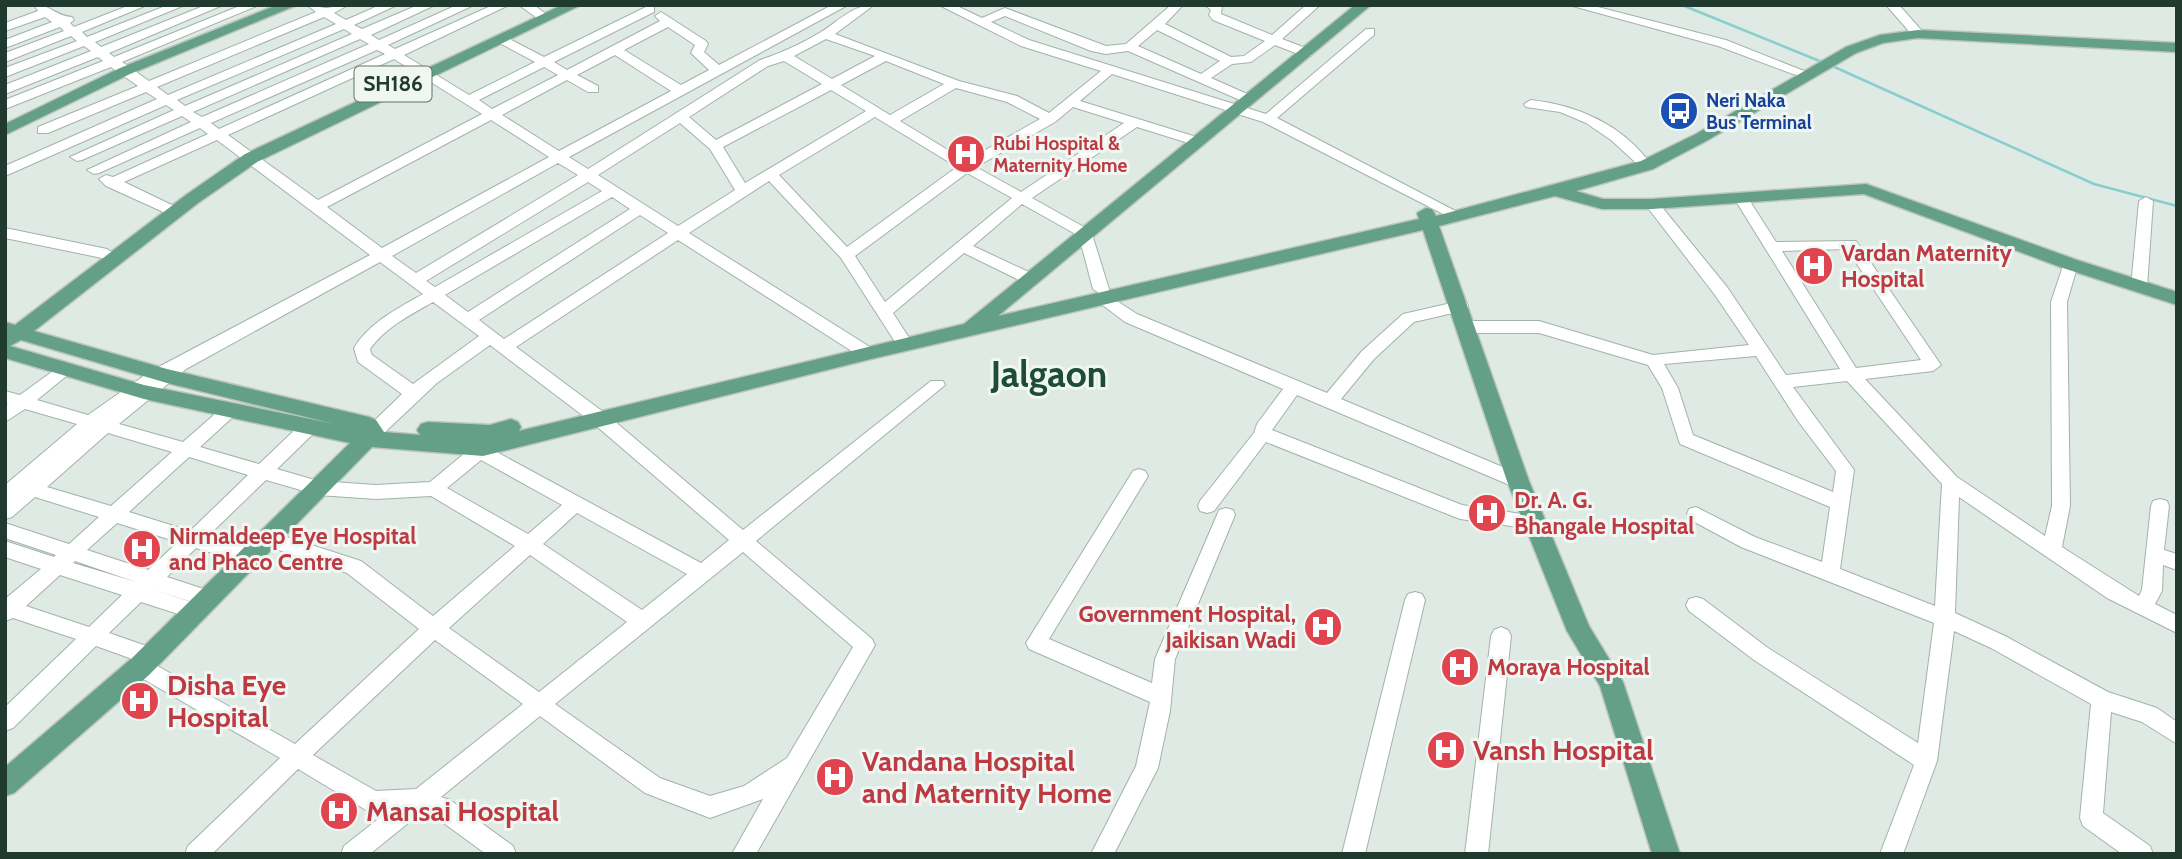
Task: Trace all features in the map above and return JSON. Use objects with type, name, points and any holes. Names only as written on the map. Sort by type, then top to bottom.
[{"type":"main road","points":[[5,130],[119,66],[225,32],[290,5]]},
{"type":"main road","name":"SH186","points":[[424,72],[562,5]]},
{"type":"main road","points":[[8,333],[248,155],[574,5]]},
{"type":"main road","points":[[968,331],[1364,5]]},
{"type":"main road","points":[[1752,103],[1798,71],[1880,39],[1916,32],[2177,43]]},
{"type":"main road","points":[[2135,43],[2177,48]]},
{"type":"main road","points":[[902,341],[968,331],[1104,294],[1647,165],[1825,60]]},
{"type":"main road","points":[[1552,188],[1640,159],[1698,134]]},
{"type":"main road","points":[[1552,188],[1602,204],[1652,204],[1866,189],[2070,264],[2177,299]]},
{"type":"main road","points":[[8,333],[107,254],[171,211]]},
{"type":"main road","points":[[1440,215],[1463,316],[1518,481],[1579,631],[1611,682],[1666,854]]},
{"type":"main road","points":[[5,351],[139,390],[309,427],[484,444],[593,414],[902,341],[984,317],[1104,294]]},
{"type":"main road","points":[[8,333],[169,372],[373,433]]},
{"type":"main road","points":[[5,784],[146,662],[373,433]]},
{"type":"street","points":[[5,58],[107,5]]},
{"type":"street","points":[[5,44],[141,5]]},
{"type":"street","points":[[5,73],[182,5],[316,90]]},
{"type":"street","points":[[6,99],[101,51],[217,5]]},
{"type":"street","points":[[6,99],[119,66],[253,5]]},
{"type":"street","points":[[43,130],[246,46],[319,9],[342,5]]},
{"type":"street","points":[[5,172],[61,145],[391,5]]},
{"type":"street","points":[[76,157],[429,5]]},
{"type":"street","points":[[94,170],[379,44],[446,9],[468,5]]},
{"type":"street","points":[[111,183],[503,5]]},
{"type":"street","points":[[525,5],[541,15]]},
{"type":"street","points":[[5,512],[15,488],[139,390],[678,90],[842,5]]},
{"type":"street","points":[[415,281],[588,176],[768,60],[785,56],[825,35],[868,5]]},
{"type":"street","points":[[945,5],[1025,43],[1199,98],[1243,105]]},
{"type":"street","points":[[1130,47],[1136,38],[1158,26],[1177,5]]},
{"type":"street","points":[[1211,5],[1218,8],[1215,15],[1217,17],[1307,53]]},
{"type":"street","points":[[1201,79],[1229,61],[1247,59],[1275,40],[1314,5]]},
{"type":"street","points":[[1575,5],[1722,43],[1798,71]]},
{"type":"street","points":[[1892,5],[1916,32]]},
{"type":"street","points":[[470,100],[646,7],[702,44],[697,53],[717,70]]},
{"type":"street","points":[[5,27],[43,9],[166,100],[248,155],[593,414],[865,645],[743,854]]},
{"type":"street","points":[[319,9],[470,100],[862,350]]},
{"type":"street","points":[[446,9],[468,21]]},
{"type":"street","points":[[982,22],[1005,12],[1095,48],[1106,50],[1130,47],[1214,86],[1268,120],[1440,215]]},
{"type":"street","points":[[316,207],[670,21]]},
{"type":"street","points":[[1158,26],[1229,61]]},
{"type":"street","points":[[1268,120],[1370,32]]},
{"type":"street","points":[[825,35],[863,47],[954,84],[1012,99],[1050,118]]},
{"type":"street","points":[[502,39],[593,89]]},
{"type":"street","points":[[615,50],[678,90]]},
{"type":"street","points":[[785,56],[965,167],[1086,234],[1104,294],[1132,318],[1518,481]]},
{"type":"street","points":[[715,146],[883,57]]},
{"type":"street","points":[[846,255],[965,167],[1050,118],[1110,70]]},
{"type":"street","points":[[891,120],[954,84]]},
{"type":"street","points":[[1199,98],[1214,86]]},
{"type":"street","points":[[6,99],[111,183],[171,211]]},
{"type":"street","points":[[1071,102],[1198,142]]},
{"type":"street","points":[[1531,104],[1576,111],[1618,136],[1640,159]]},
{"type":"street","points":[[373,433],[412,392],[441,368],[497,342],[876,111]]},
{"type":"street","points":[[681,117],[715,146],[743,191]]},
{"type":"street","points":[[884,312],[1021,198],[1135,122]]},
{"type":"street","points":[[771,175],[846,255],[902,341]]},
{"type":"street","points":[[412,392],[364,358],[362,348],[372,335],[395,317],[612,191]]},
{"type":"street","points":[[1741,198],[1852,375],[1951,482],[2114,592],[2177,625]]},
{"type":"street","points":[[2139,287],[2146,201]]},
{"type":"street","points":[[1652,204],[1698,259],[1781,382],[1845,470],[1830,575]]},
{"type":"street","points":[[468,320],[640,209]]},
{"type":"street","points":[[5,233],[107,254]]},
{"type":"street","points":[[1773,247],[1851,244],[1933,365],[1781,382]]},
{"type":"street","points":[[963,247],[1030,279]]},
{"type":"street","points":[[2052,550],[2061,506],[2059,302],[2070,264]]},
{"type":"street","points":[[1329,402],[1368,355],[1409,318],[1463,316],[1539,327],[1654,361],[1661,358],[1760,350]]},
{"type":"street","points":[[1654,361],[1670,388],[1686,439],[1840,503]]},
{"type":"street","points":[[5,416],[14,400],[64,369]]},
{"type":"street","points":[[352,854],[937,385]]},
{"type":"street","points":[[1102,854],[1147,768],[1161,697],[1165,659],[1217,510],[1263,434],[1263,429],[1293,387]]},
{"type":"street","points":[[14,400],[318,488],[376,492],[434,489],[528,544],[642,621]]},
{"type":"street","points":[[7,609],[230,410]]},
{"type":"street","points":[[5,721],[309,427]]},
{"type":"street","points":[[1263,434],[1460,512],[1534,522]]},
{"type":"street","points":[[434,489],[484,444],[575,504],[702,573]]},
{"type":"street","points":[[1139,476],[1036,643],[1161,697]]},
{"type":"street","points":[[1891,854],[1926,761],[1945,618],[1951,482]]},
{"type":"street","points":[[15,488],[250,557]]},
{"type":"street","points":[[196,854],[374,681],[575,504]]},
{"type":"street","points":[[2143,607],[2152,592],[2160,506]]},
{"type":"street","points":[[1696,514],[1748,542],[1945,618],[1998,642],[2102,699],[2149,715],[2177,734]]},
{"type":"street","points":[[5,530],[64,559],[203,606]]},
{"type":"street","points":[[268,539],[354,566],[435,629],[653,786],[710,807],[750,794],[796,762]]},
{"type":"street","points":[[5,549],[64,559]]},
{"type":"street","points":[[2154,554],[2177,562]]},
{"type":"street","points":[[1353,854],[1415,600]]},
{"type":"street","points":[[1696,605],[1761,654],[1926,761]]},
{"type":"street","points":[[7,609],[92,636],[146,662],[180,688],[374,803],[419,799],[442,808],[505,854]]},
{"type":"street","points":[[1476,854],[1501,636]]},
{"type":"street","points":[[2102,699],[2091,818],[2142,854]]},
{"type":"waterway","points":[[1682,5],[1822,62]]},
{"type":"waterway","points":[[1830,65],[2094,184],[2177,206]]},
{"type":"place","name":"Neri Naka Bus Terminal","points":[[1679,111]]},
{"type":"place","name":"Rubi Hospital & Maternity Home","points":[[966,154]]},
{"type":"place","name":"Vardan Maternity Hospital","points":[[1814,266]]},
{"type":"place","name":"Dr. A. G. Bhangale Hospital","points":[[1487,513]]},
{"type":"place","name":"Nirmaldeep Eye Hospital and Phaco Centre","points":[[142,549]]},
{"type":"place","name":"Government Hospital, Jaikisan Wadi","points":[[1323,627]]},
{"type":"place","name":"Moraya Hospital","points":[[1460,667]]},
{"type":"place","name":"Disha Eye Hospital","points":[[140,701]]},
{"type":"place","name":"Vansh Hospital","points":[[1446,750]]},
{"type":"place","name":"Vandana Hospital and Maternity Home","points":[[835,777]]},
{"type":"place","name":"Mansai Hospital","points":[[339,811]]},
{"type":"district","name":"Jalgaon","points":[[1049,374]]}]
